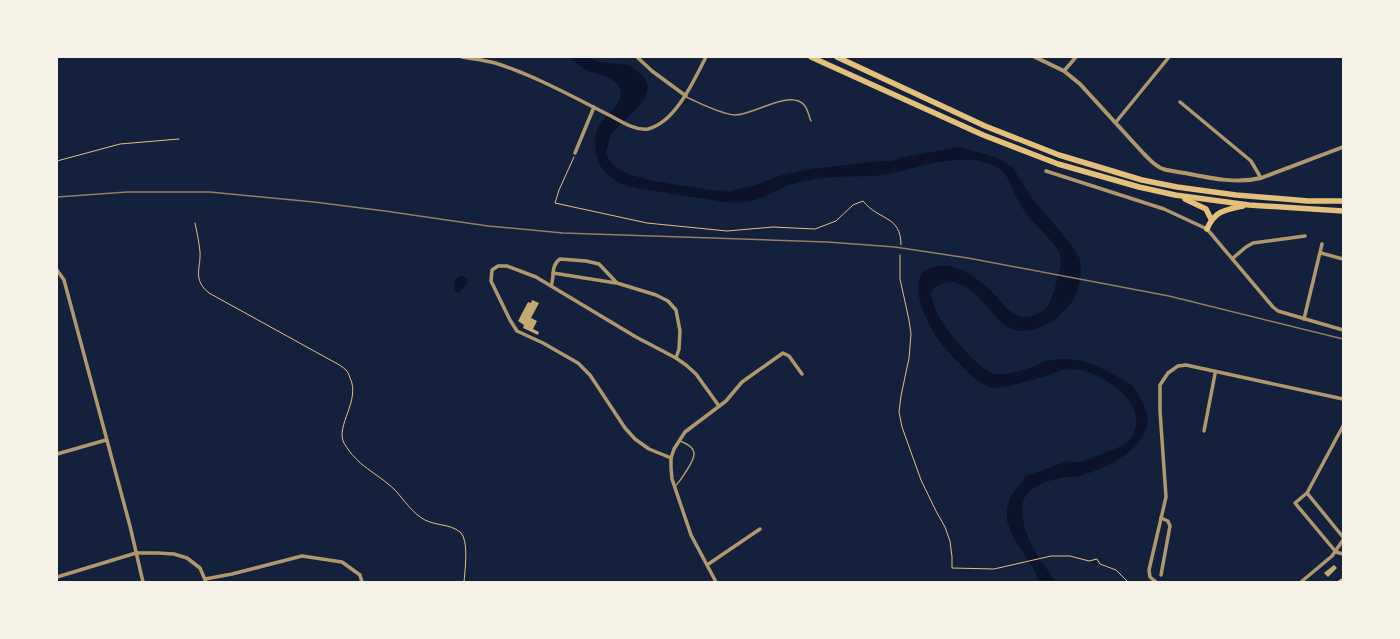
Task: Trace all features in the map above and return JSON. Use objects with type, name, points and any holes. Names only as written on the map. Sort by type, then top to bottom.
[{"type":"highway","points":[[811,57],[983,135],[1058,164],[1139,187],[1175,195],[1249,205],[1343,211]]},
{"type":"highway","points":[[837,57],[985,126],[1059,155],[1142,180],[1177,187],[1236,195],[1308,201],[1343,201]]},
{"type":"highway","points":[[1175,195],[1206,208],[1212,219]]},
{"type":"highway","points":[[1207,229],[1212,219],[1227,210],[1249,205]]},
{"type":"street","points":[[462,57],[494,63],[509,68],[628,124],[643,129],[650,128],[658,124],[678,107],[686,96],[706,57]]},
{"type":"street","points":[[637,57],[652,71],[686,96]]},
{"type":"street","points":[[1035,57],[1064,71],[1087,91],[1153,164],[1163,169],[1205,177],[1237,181],[1251,180],[1261,178],[1343,147]]},
{"type":"street","points":[[1064,71],[1076,57]]},
{"type":"street","points":[[1116,122],[1169,57]]},
{"type":"street","points":[[1180,102],[1251,161],[1261,178]]},
{"type":"street","points":[[575,153],[594,108]]},
{"type":"street","points":[[1046,171],[1164,209],[1207,229],[1274,307],[1282,313],[1343,330]]},
{"type":"street","points":[[1232,258],[1253,243],[1305,236]]},
{"type":"street","points":[[1304,319],[1322,244]]},
{"type":"street","points":[[1321,253],[1343,259]]},
{"type":"street","points":[[551,286],[555,262],[560,259],[586,261],[599,264],[617,283]]},
{"type":"street","points":[[671,458],[649,449],[635,439],[625,428],[590,375],[578,363],[543,343],[517,331],[491,281],[492,270],[498,266],[507,266],[536,277],[636,337],[676,358],[696,374],[719,406]]},
{"type":"street","points":[[57,270],[64,280],[130,526],[143,582]]},
{"type":"street","points":[[553,272],[617,283],[656,295],[668,301],[676,310],[680,331],[679,349],[676,358]]},
{"type":"street","points":[[716,582],[691,535],[675,487],[671,468],[671,458],[679,440],[689,428],[732,396],[742,382],[782,353],[789,356],[802,374]]},
{"type":"street","points":[[1156,582],[1150,577],[1149,570],[1166,497],[1160,411],[1160,385],[1168,373],[1178,366],[1186,365],[1343,399]]},
{"type":"street","points":[[1204,431],[1212,396],[1215,374]]},
{"type":"street","points":[[1343,426],[1307,493],[1295,503],[1336,552],[1343,554]]},
{"type":"street","points":[[57,454],[106,440]]},
{"type":"street","points":[[1307,493],[1343,537]]},
{"type":"street","points":[[1161,518],[1168,521],[1170,526],[1161,575]]},
{"type":"street","points":[[707,565],[760,529]]},
{"type":"street","points":[[1301,582],[1336,552],[1343,540]]},
{"type":"street","points":[[57,576],[136,553],[174,554],[187,558],[200,568],[206,581],[302,556],[342,562],[360,575],[362,582]]},
{"type":"lane","points":[[686,96],[709,107],[735,115],[786,100],[795,100],[806,107],[811,121]]},
{"type":"lane","points":[[675,487],[694,458],[694,450],[691,446],[679,440]]},
{"type":"path","points":[[57,161],[120,144],[179,139]]},
{"type":"path","points":[[575,153],[555,203],[647,222],[726,232],[773,227],[815,229],[836,221],[853,205],[863,201],[869,208],[897,226],[900,232],[901,245]]},
{"type":"path","points":[[195,223],[200,253],[198,269],[199,280],[209,293],[334,362],[347,371],[352,382],[353,394],[342,433],[343,440],[350,453],[359,463],[394,490],[414,513],[426,520],[459,531],[464,536],[466,545],[464,582]]},
{"type":"path","points":[[900,255],[900,279],[911,334],[910,358],[901,396],[899,412],[902,427],[921,480],[945,527],[950,541],[952,568],[994,569],[1051,556],[1070,556],[1089,561],[1097,559],[1100,564],[1116,570],[1128,582]]},
{"type":"water","points":[[569,57],[589,57],[598,62],[629,65],[645,78],[648,87],[646,96],[640,105],[611,134],[606,152],[609,160],[616,168],[628,174],[653,181],[710,190],[730,191],[753,186],[782,175],[811,169],[892,161],[903,157],[959,147],[989,155],[1002,160],[1012,167],[1034,201],[1073,247],[1080,259],[1081,274],[1078,289],[1073,301],[1054,321],[1033,330],[1020,331],[1009,328],[1002,323],[976,295],[965,286],[953,282],[944,283],[935,287],[931,292],[935,310],[947,330],[971,357],[987,371],[994,374],[1002,374],[1017,372],[1053,360],[1063,359],[1082,361],[1100,368],[1131,385],[1143,402],[1147,418],[1146,430],[1140,441],[1119,459],[1107,466],[1083,475],[1059,478],[1046,482],[1036,487],[1025,497],[1022,509],[1026,532],[1033,547],[1054,582],[1038,582],[1035,571],[1013,537],[1007,521],[1007,509],[1010,497],[1026,476],[1068,461],[1078,462],[1086,460],[1122,446],[1129,440],[1134,432],[1136,418],[1132,405],[1120,391],[1098,376],[1081,370],[1063,370],[1001,388],[989,387],[980,383],[972,376],[948,351],[933,332],[923,311],[918,289],[919,279],[924,272],[933,267],[950,266],[966,272],[988,288],[1011,312],[1019,316],[1027,317],[1036,314],[1045,309],[1049,304],[1054,291],[1061,262],[1060,255],[1051,241],[1024,210],[1004,173],[995,166],[982,162],[955,160],[927,164],[888,174],[815,179],[786,186],[756,200],[738,203],[628,186],[616,181],[603,170],[595,147],[598,128],[618,102],[621,91],[615,82],[601,75],[590,72]]},
{"type":"water","points":[[460,276],[464,276],[468,280],[467,285],[458,293],[455,291],[454,284],[455,280]]},
{"type":"building","points":[[532,300],[539,303],[531,318],[537,321],[533,329],[539,332],[538,335],[523,328],[524,325],[518,321],[528,302],[531,303]]},
{"type":"building","points":[[1334,565],[1337,568],[1328,577],[1324,573]]},
{"type":"railway","points":[[57,197],[127,192],[210,192],[314,202],[488,226],[563,233],[827,242],[895,247],[968,258],[1169,296],[1343,339]]}]
